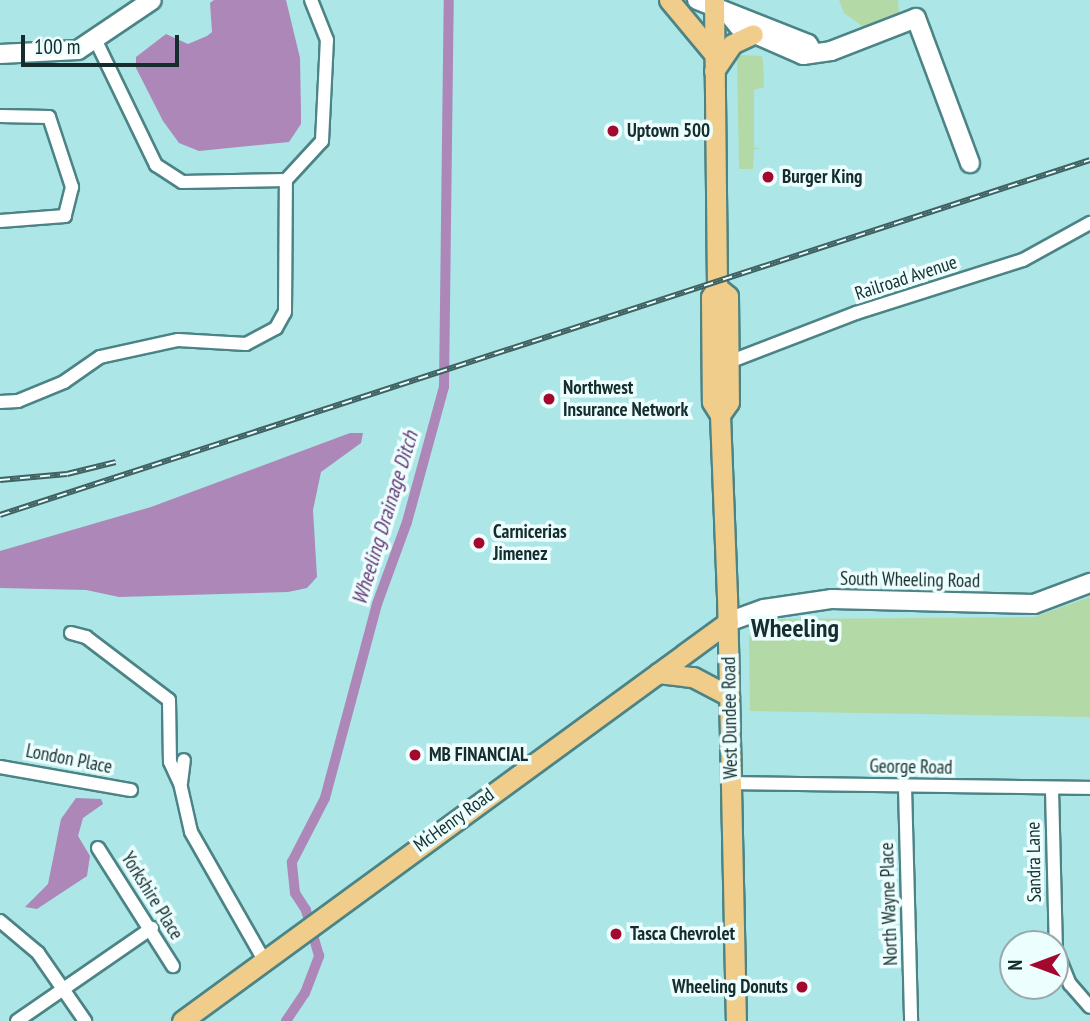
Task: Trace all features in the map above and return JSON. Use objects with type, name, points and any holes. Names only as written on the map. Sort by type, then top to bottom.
[{"type":"main road","points":[[669,0],[714,62],[732,44],[752,34]]},
{"type":"main road","name":"West Dundee Road","points":[[720,9],[714,62],[717,287],[711,297],[712,402],[720,415],[728,622],[736,1021]]},
{"type":"main road","name":"West Dundee Road","points":[[717,287],[728,296],[729,402],[720,415]]},
{"type":"main road","name":"McHenry Road","points":[[182,1021],[318,919],[728,622]]},
{"type":"main road","points":[[658,673],[693,677],[729,696]]},
{"type":"street","points":[[0,54],[55,54],[96,41],[152,0]]},
{"type":"street","points":[[0,402],[18,401],[64,382],[100,357],[178,340],[246,344],[276,328],[285,312],[286,180],[322,141],[327,40],[311,0]]},
{"type":"street","points":[[697,0],[808,44],[812,51]]},
{"type":"street","points":[[720,9],[752,34],[791,53],[831,51],[916,18],[970,163]]},
{"type":"street","points":[[96,41],[156,165],[182,182],[286,180]]},
{"type":"street","points":[[0,116],[49,117],[72,187],[65,216],[0,221]]},
{"type":"street","name":"Railroad Avenue","points":[[729,362],[856,313],[1023,260],[1090,223]]},
{"type":"street","name":"South Wheeling Road","points":[[728,622],[764,608],[832,599],[1034,604],[1090,583]]},
{"type":"street","points":[[71,634],[86,637],[165,692],[170,703],[170,762],[180,783],[191,832],[264,960]]},
{"type":"street","points":[[180,783],[184,760]]},
{"type":"street","name":"London Place","points":[[0,767],[131,790]]},
{"type":"street","name":"George Road","points":[[731,783],[1090,788]]},
{"type":"street","name":"North Wayne Place","points":[[905,787],[911,1021]]},
{"type":"street","name":"Sandra Lane","points":[[1052,789],[1056,950],[1070,984],[1090,1007]]},
{"type":"street","name":"Yorkshire Place","points":[[98,848],[152,928],[173,965]]},
{"type":"street","points":[[0,921],[38,953],[85,1021]]},
{"type":"street","points":[[17,1021],[65,991],[152,928]]},
{"type":"green space","points":[[839,0],[898,0],[899,14],[865,28],[844,13]]},
{"type":"green space","points":[[742,55],[762,56],[763,61],[764,87],[754,90],[754,147],[761,149],[754,149],[753,169],[739,169],[737,58]]},
{"type":"green space","points":[[1090,597],[1090,717],[750,711],[749,637],[780,619],[1034,617]]},
{"type":"shaded area","points":[[214,0],[286,0],[300,58],[301,124],[289,142],[199,151],[179,143],[163,121],[136,68],[136,57],[166,34],[188,44],[207,36],[212,32],[210,3]]},
{"type":"shaded area","points":[[350,433],[363,433],[361,443],[321,472],[313,510],[317,577],[307,588],[288,592],[119,597],[86,590],[0,588],[0,551],[151,507]]},
{"type":"shaded area","points":[[76,798],[101,799],[103,804],[83,818],[78,836],[90,856],[87,876],[37,909],[25,907],[48,884],[61,819]]},
{"type":"waterway","name":"Wheeling Drainage Ditch","points":[[286,1021],[305,993],[319,956],[306,910],[295,893],[292,862],[325,798],[377,604],[407,522],[444,387],[449,0]]},
{"type":"railway","points":[[0,515],[1090,160]]},
{"type":"railway","points":[[0,480],[67,474],[116,462]]},
{"type":"place","name":"Uptown 500","points":[[613,131]]},
{"type":"place","name":"Burger King","points":[[768,177]]},
{"type":"place","name":"Northwest Insurance Network","points":[[549,399]]},
{"type":"place","name":"Carnicerias Jimenez","points":[[479,543]]},
{"type":"place","name":"MB FINANCIAL","points":[[415,755]]},
{"type":"place","name":"Tasca Chevrolet","points":[[616,934]]},
{"type":"place","name":"Wheeling Donuts","points":[[802,987]]},
{"type":"district","name":"Wheeling","points":[[795,628]]}]
